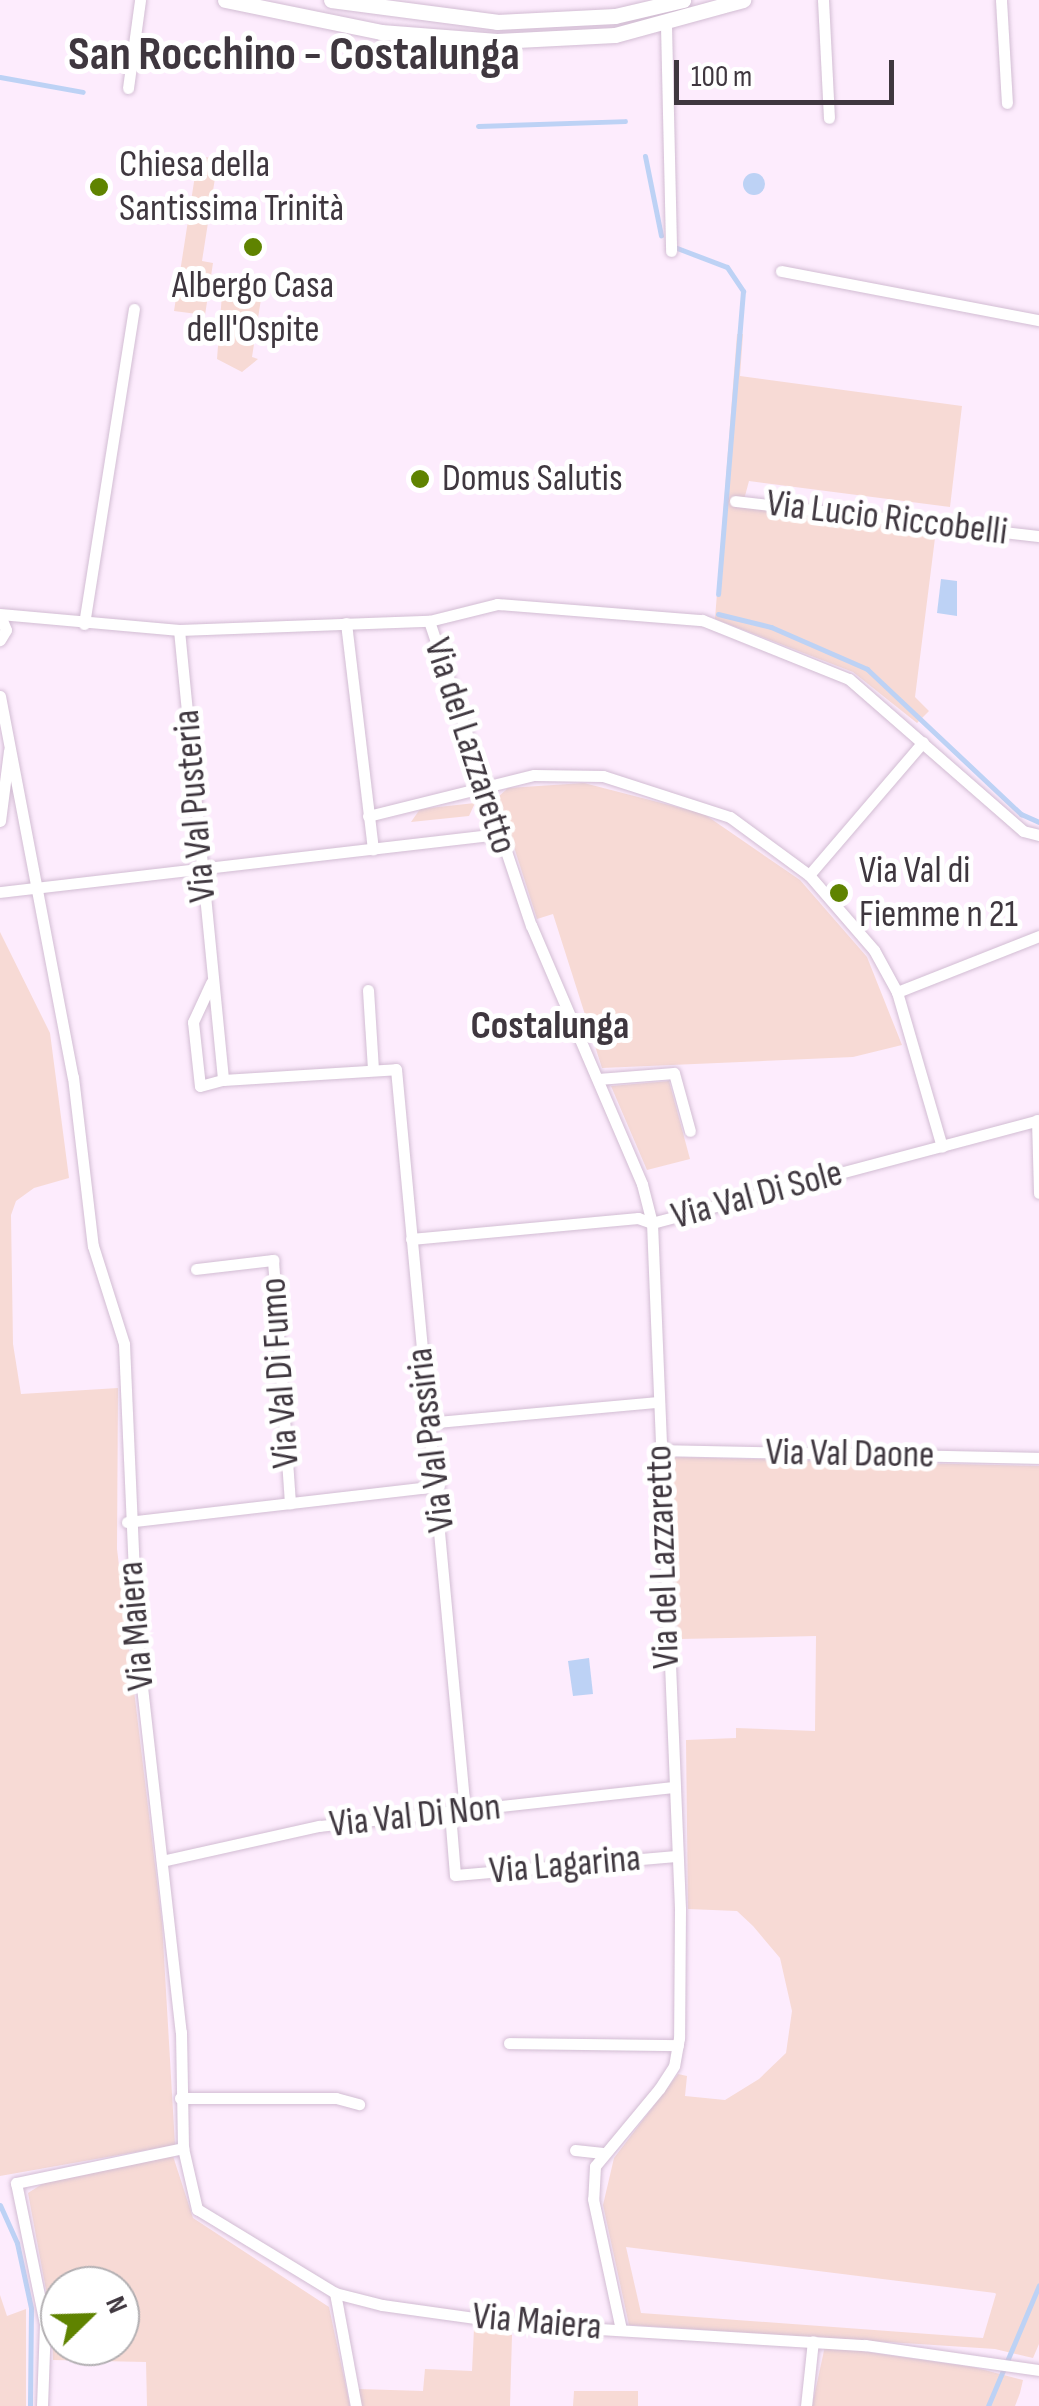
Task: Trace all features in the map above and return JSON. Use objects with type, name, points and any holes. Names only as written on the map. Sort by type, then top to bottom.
[{"type":"street","points":[[128,88],[140,0]]},
{"type":"street","points":[[224,0],[427,38],[564,40],[666,25],[743,0]]},
{"type":"street","points":[[331,0],[497,22],[615,16],[683,0]]},
{"type":"street","points":[[822,0],[829,118]]},
{"type":"street","points":[[1001,0],[1007,103]]},
{"type":"street","points":[[666,25],[670,251]]},
{"type":"street","points":[[780,271],[1039,320]]},
{"type":"street","points":[[84,624],[134,309]]},
{"type":"street","name":"Via Lucio Riccobelli","points":[[735,501],[1039,536]]},
{"type":"street","points":[[430,621],[497,604],[702,620],[850,679],[1023,831],[1039,835]]},
{"type":"street","points":[[0,614],[3,635],[32,618]]},
{"type":"street","name":"Via del Lazzaretto","points":[[0,614],[179,630],[430,621],[498,834],[652,1223],[670,1787],[676,1856],[678,2045],[660,2089],[603,2153],[592,2200],[622,2330]]},
{"type":"street","points":[[346,623],[373,849]]},
{"type":"street","name":"Via Val Pusteria","points":[[179,630],[223,1080],[200,1086],[193,1022],[212,982]]},
{"type":"street","name":"Via Maiera","points":[[0,696],[79,1116],[94,1246],[124,1344],[127,1522],[181,2032],[183,2148],[197,2209],[336,2294],[517,2324],[813,2341],[994,2360],[1039,2370]]},
{"type":"street","points":[[0,821],[10,742]]},
{"type":"street","points":[[810,875],[924,742]]},
{"type":"street","points":[[368,816],[414,800],[464,795],[481,785],[534,775],[603,776],[644,785],[730,817],[810,875],[874,950],[897,992],[942,1147]]},
{"type":"street","points":[[0,892],[498,834]]},
{"type":"street","points":[[897,992],[1039,936]]},
{"type":"street","points":[[223,1080],[373,1070],[368,990]]},
{"type":"street","name":"Via Val Passiria","points":[[373,1070],[396,1069],[426,1423],[439,1486],[466,1811]]},
{"type":"street","points":[[598,1079],[674,1073],[690,1131]]},
{"type":"street","points":[[1038,1120],[1039,1193]]},
{"type":"street","name":"Via Val Di Sole","points":[[411,1239],[638,1218],[652,1223],[1038,1120]]},
{"type":"street","name":"Via Val Di Fumo","points":[[196,1268],[273,1260],[290,1503]]},
{"type":"street","points":[[426,1423],[658,1402]]},
{"type":"street","name":"Via Val Daone","points":[[661,1450],[1039,1458]]},
{"type":"street","points":[[127,1522],[439,1486]]},
{"type":"street","name":"Via Val Di Non","points":[[162,1861],[318,1826],[670,1787]]},
{"type":"street","name":"Via Lagarina","points":[[450,1813],[456,1874],[676,1856]]},
{"type":"street","points":[[509,2043],[678,2045]]},
{"type":"street","points":[[180,2098],[336,2098],[358,2104]]},
{"type":"street","points":[[42,2406],[45,2324],[16,2183],[183,2148]]},
{"type":"street","points":[[574,2150],[603,2153]]},
{"type":"street","points":[[336,2294],[356,2406]]},
{"type":"street","points":[[806,2406],[813,2341]]},
{"type":"shaded area","points":[[198,156],[218,159],[202,261],[213,263],[205,315],[174,311]]},
{"type":"shaded area","points":[[222,294],[261,299],[252,357],[258,359],[242,372],[217,359]]},
{"type":"shaded area","points":[[737,334],[743,334],[740,376],[962,406],[950,507],[749,481],[742,507],[936,530],[915,697],[929,711],[917,723],[853,672],[715,619]]},
{"type":"shaded area","points":[[584,783],[704,814],[800,880],[867,957],[902,1045],[853,1057],[602,1068],[553,914],[537,919],[498,797],[508,788]]},
{"type":"shaded area","points":[[475,803],[469,816],[411,822],[420,809]]},
{"type":"shaded area","points":[[0,932],[50,1033],[69,1178],[34,1188],[16,1201],[11,1215],[13,1344],[21,1394],[118,1388],[117,1549],[162,1923],[175,2145],[0,2176]]},
{"type":"shaded area","points":[[669,1081],[690,1159],[647,1170],[611,1086]]},
{"type":"shaded area","points":[[672,1457],[1039,1466],[1039,2344],[1033,2358],[995,2349],[629,2325],[603,2205],[614,2158],[678,2074],[687,2076],[685,2096],[725,2100],[759,2079],[786,2053],[792,2011],[780,1958],[753,1926],[737,1911],[688,1909],[686,1740],[736,1738],[736,1728],[815,1731],[816,1636],[680,1639],[673,1606]],"holes":[[[626,2247],[995,2293],[983,2338],[641,2313]]]},
{"type":"shaded area","points":[[173,2156],[193,2218],[329,2307],[350,2406],[147,2406],[146,2362],[140,2362],[140,2266],[42,2266],[28,2193],[47,2181]]},
{"type":"shaded area","points":[[0,2295],[7,2316],[26,2309],[26,2406],[0,2406]]},
{"type":"shaded area","points":[[474,2328],[512,2335],[510,2406],[361,2406],[358,2389],[423,2391],[425,2369],[472,2371]]},
{"type":"shaded area","points":[[825,2346],[973,2367],[1023,2380],[1015,2406],[812,2406]]},
{"type":"shaded area","points":[[574,2391],[638,2391],[638,2406],[573,2406]]},
{"type":"water","points":[[754,173],[762,176],[762,192],[754,195],[746,192],[743,184],[746,176]]},
{"type":"water","points":[[941,579],[957,581],[957,616],[937,613]]},
{"type":"water","points":[[589,1658],[593,1694],[573,1696],[568,1661]]},
{"type":"waterway","points":[[0,77],[83,92]]},
{"type":"waterway","points":[[478,126],[625,121]]},
{"type":"waterway","points":[[645,156],[661,235]]},
{"type":"waterway","points":[[677,248],[727,267],[743,291],[718,594]]},
{"type":"waterway","points":[[718,614],[771,627],[867,669],[1021,814],[1039,822]]},
{"type":"waterway","points":[[0,2205],[17,2243],[31,2308],[30,2406]]},
{"type":"waterway","points":[[988,2406],[1039,2285]]},
{"type":"place","name":"Chiesa della Santissima Trinità","points":[[99,187]]},
{"type":"place","name":"Albergo Casa dell'Ospite","points":[[253,247]]},
{"type":"place","name":"Domus Salutis","points":[[420,479]]},
{"type":"place","name":"Via Val di Fiemme n 21","points":[[839,893]]},
{"type":"district","name":"San Rocchino - Costalunga","points":[[294,55]]},
{"type":"district","name":"Costalunga","points":[[550,1026]]}]
